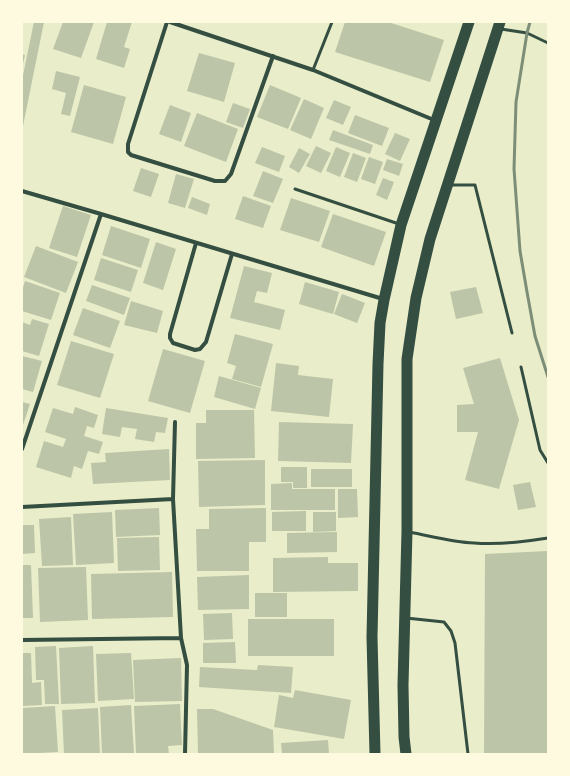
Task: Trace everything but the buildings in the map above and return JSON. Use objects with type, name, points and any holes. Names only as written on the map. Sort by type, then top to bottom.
[{"type":"highway","points":[[375,754],[372,637],[380,323],[401,225],[469,22]]},
{"type":"highway","points":[[406,754],[404,737],[403,685],[407,531],[407,359],[416,298],[430,239],[499,25]]},
{"type":"street","points":[[167,22],[128,144],[128,152],[131,155],[215,181],[225,181],[231,174],[273,56]]},
{"type":"street","points":[[170,22],[313,70],[437,121]]},
{"type":"street","points":[[22,191],[384,300]]},
{"type":"street","points":[[22,449],[101,214]]},
{"type":"street","points":[[196,243],[170,334],[170,338],[173,343],[195,350],[200,349],[206,342],[232,254]]},
{"type":"street","points":[[175,422],[173,498],[181,638],[187,670],[185,754]]},
{"type":"street","points":[[22,507],[173,498]]},
{"type":"street","points":[[22,640],[181,638]]},
{"type":"lane","points":[[313,70],[332,22]]},
{"type":"lane","points":[[499,25],[527,33],[548,43]]},
{"type":"lane","points":[[448,185],[476,185],[512,333]]},
{"type":"lane","points":[[295,189],[401,225]]},
{"type":"lane","points":[[521,367],[540,450],[548,462]]},
{"type":"lane","points":[[407,531],[443,539],[474,543],[515,543],[548,538]]},
{"type":"lane","points":[[405,618],[444,622],[451,631],[455,643],[468,754]]},
{"type":"railway","points":[[530,22],[516,102],[514,169],[520,251],[535,336],[548,377]]}]
